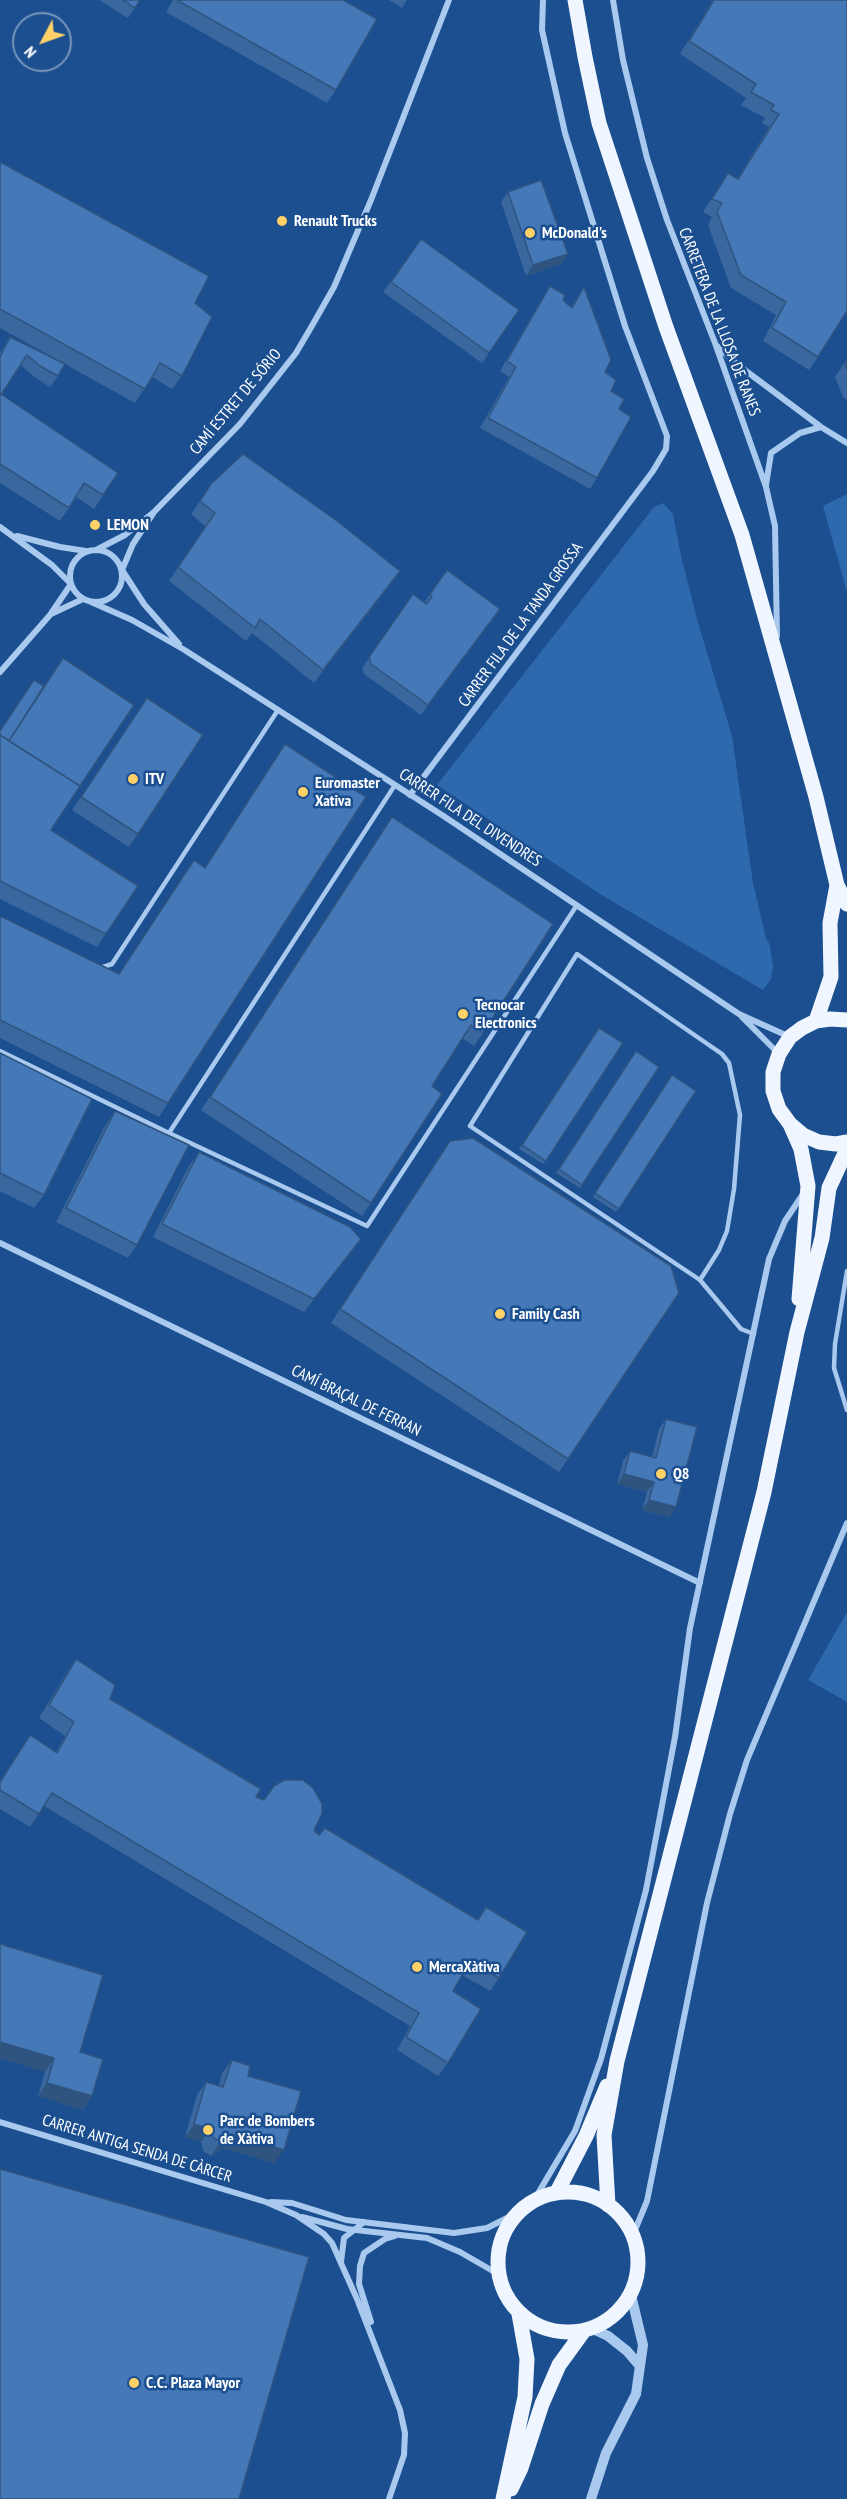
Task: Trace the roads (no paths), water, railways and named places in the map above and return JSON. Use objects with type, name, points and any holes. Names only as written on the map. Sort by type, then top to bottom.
[{"type":"main road","points":[[575,0],[592,93],[620,190],[666,327],[742,535],[816,797],[837,885],[847,904]]},
{"type":"main road","points":[[816,1021],[831,977],[830,924],[837,885]]},
{"type":"main road","points":[[797,1332],[808,1186],[801,1149],[790,1124],[779,1109],[773,1091],[773,1072],[779,1054],[790,1037],[802,1028],[816,1021],[830,1018],[847,1020]]},
{"type":"main road","points":[[790,1124],[803,1135],[819,1142],[836,1144],[847,1142]]},
{"type":"main road","points":[[609,2205],[604,2135],[617,2061],[764,1492],[797,1332],[822,1238],[829,1188],[847,1149]]},
{"type":"main road","points":[[557,2192],[586,2136],[617,2061]]},
{"type":"main road","points":[[557,2192],[584,2194],[609,2205],[623,2218],[633,2235],[638,2255],[637,2275],[631,2295],[608,2321],[588,2330],[560,2333],[538,2327],[519,2314],[505,2296],[498,2274],[497,2253],[503,2232],[515,2214],[534,2200],[557,2192]]},
{"type":"main road","points":[[504,2499],[525,2397],[527,2359],[519,2314]]},
{"type":"main road","points":[[504,2499],[521,2468],[542,2404],[560,2366],[588,2330]]},
{"type":"street","name":"CARRETERA DE LA LLOSA DE RANES","points":[[614,0],[623,60],[646,158],[667,220],[715,343],[766,488],[776,526],[777,655]]},
{"type":"street","name":"CAMÍ ESTRET DE SÓRIO","points":[[96,550],[125,535],[154,512],[240,424],[289,362],[314,324],[334,287],[371,200],[449,1]]},
{"type":"street","name":"CARRER FILA DE LA TANDA GROSSA","points":[[410,795],[653,471],[666,449],[667,436],[625,326],[582,192],[548,64],[542,30],[541,2]]},
{"type":"street","points":[[715,343],[738,366],[821,427],[847,443]]},
{"type":"street","points":[[766,488],[771,453],[800,434],[821,427]]},
{"type":"street","name":"CAMÍ ESTRET DE SÓRIO","points":[[122,570],[133,544],[154,512]]},
{"type":"street","points":[[0,527],[51,565],[83,599],[100,602],[115,594],[122,579],[122,570],[112,556],[96,550],[60,547],[14,536]]},
{"type":"street","points":[[0,672],[50,615],[71,584],[71,568],[75,561],[88,551]]},
{"type":"street","name":"CARRER FILA DEL DIVENDRES","points":[[122,570],[144,604],[183,649]]},
{"type":"street","points":[[50,615],[83,599]]},
{"type":"street","name":"CARRER FILA DEL DIVENDRES","points":[[91,602],[132,620],[183,649],[578,905],[739,1014],[790,1037]]},
{"type":"street","name":"CARRER FILA DEL DIVENDRES","points":[[739,1014],[779,1054]]},
{"type":"street","points":[[534,2200],[575,2131],[601,2059],[646,1890],[700,1583],[769,1259],[786,1221],[808,1186]]},
{"type":"street","name":"CAMÍ BRAÇAL DE FERRAN","points":[[0,1243],[700,1583]]},
{"type":"street","points":[[633,2235],[647,2200],[707,1902],[730,1814],[747,1760],[847,1523]]},
{"type":"street","name":"CARRER ANTIGA SENDA DE CÀRCER","points":[[0,2122],[266,2202]]},
{"type":"street","points":[[266,2202],[296,2215],[354,2230],[427,2238],[460,2252],[498,2274]]},
{"type":"street","points":[[266,2202],[292,2204],[346,2220],[454,2234],[487,2228],[515,2214]]},
{"type":"street","points":[[296,2215],[324,2234],[332,2243],[376,2343]]},
{"type":"street","points":[[341,2264],[344,2238],[364,2222]]},
{"type":"street","points":[[389,2499],[405,2455],[405,2433],[400,2410],[376,2343],[359,2284],[360,2266],[364,2253],[385,2239],[401,2235]]},
{"type":"street","points":[[591,2499],[606,2453],[636,2394],[643,2344],[631,2295]]},
{"type":"street","points":[[588,2330],[608,2336],[627,2351],[639,2365]]},
{"type":"lane","points":[[90,963],[100,968],[112,964],[278,711]]},
{"type":"lane","points":[[169,1132],[394,785]]},
{"type":"lane","points":[[0,1051],[367,1226],[578,905]]},
{"type":"lane","points":[[700,1280],[719,1250],[727,1232],[734,1189],[740,1115],[729,1063],[722,1054],[577,954],[470,1126],[700,1280],[741,1329],[754,1334]]},
{"type":"lane","points":[[847,1270],[835,1344],[834,1368],[847,1410]]},
{"type":"place","name":"Renault Trucks","points":[[282,221]]},
{"type":"place","name":"McDonald's","points":[[530,233]]},
{"type":"place","name":"LEMON","points":[[95,525]]},
{"type":"place","name":"ITV","points":[[133,779]]},
{"type":"place","name":"Euromaster Xativa","points":[[303,792]]},
{"type":"place","name":"Tecnocar Electronics","points":[[463,1014]]},
{"type":"place","name":"Family Cash","points":[[500,1314]]},
{"type":"place","name":"Q8","points":[[661,1474]]},
{"type":"place","name":"MercaXàtiva","points":[[417,1967]]},
{"type":"place","name":"Parc de Bombers de Xàtiva","points":[[208,2130]]},
{"type":"place","name":"C.C. Plaza Mayor","points":[[134,2383]]}]
